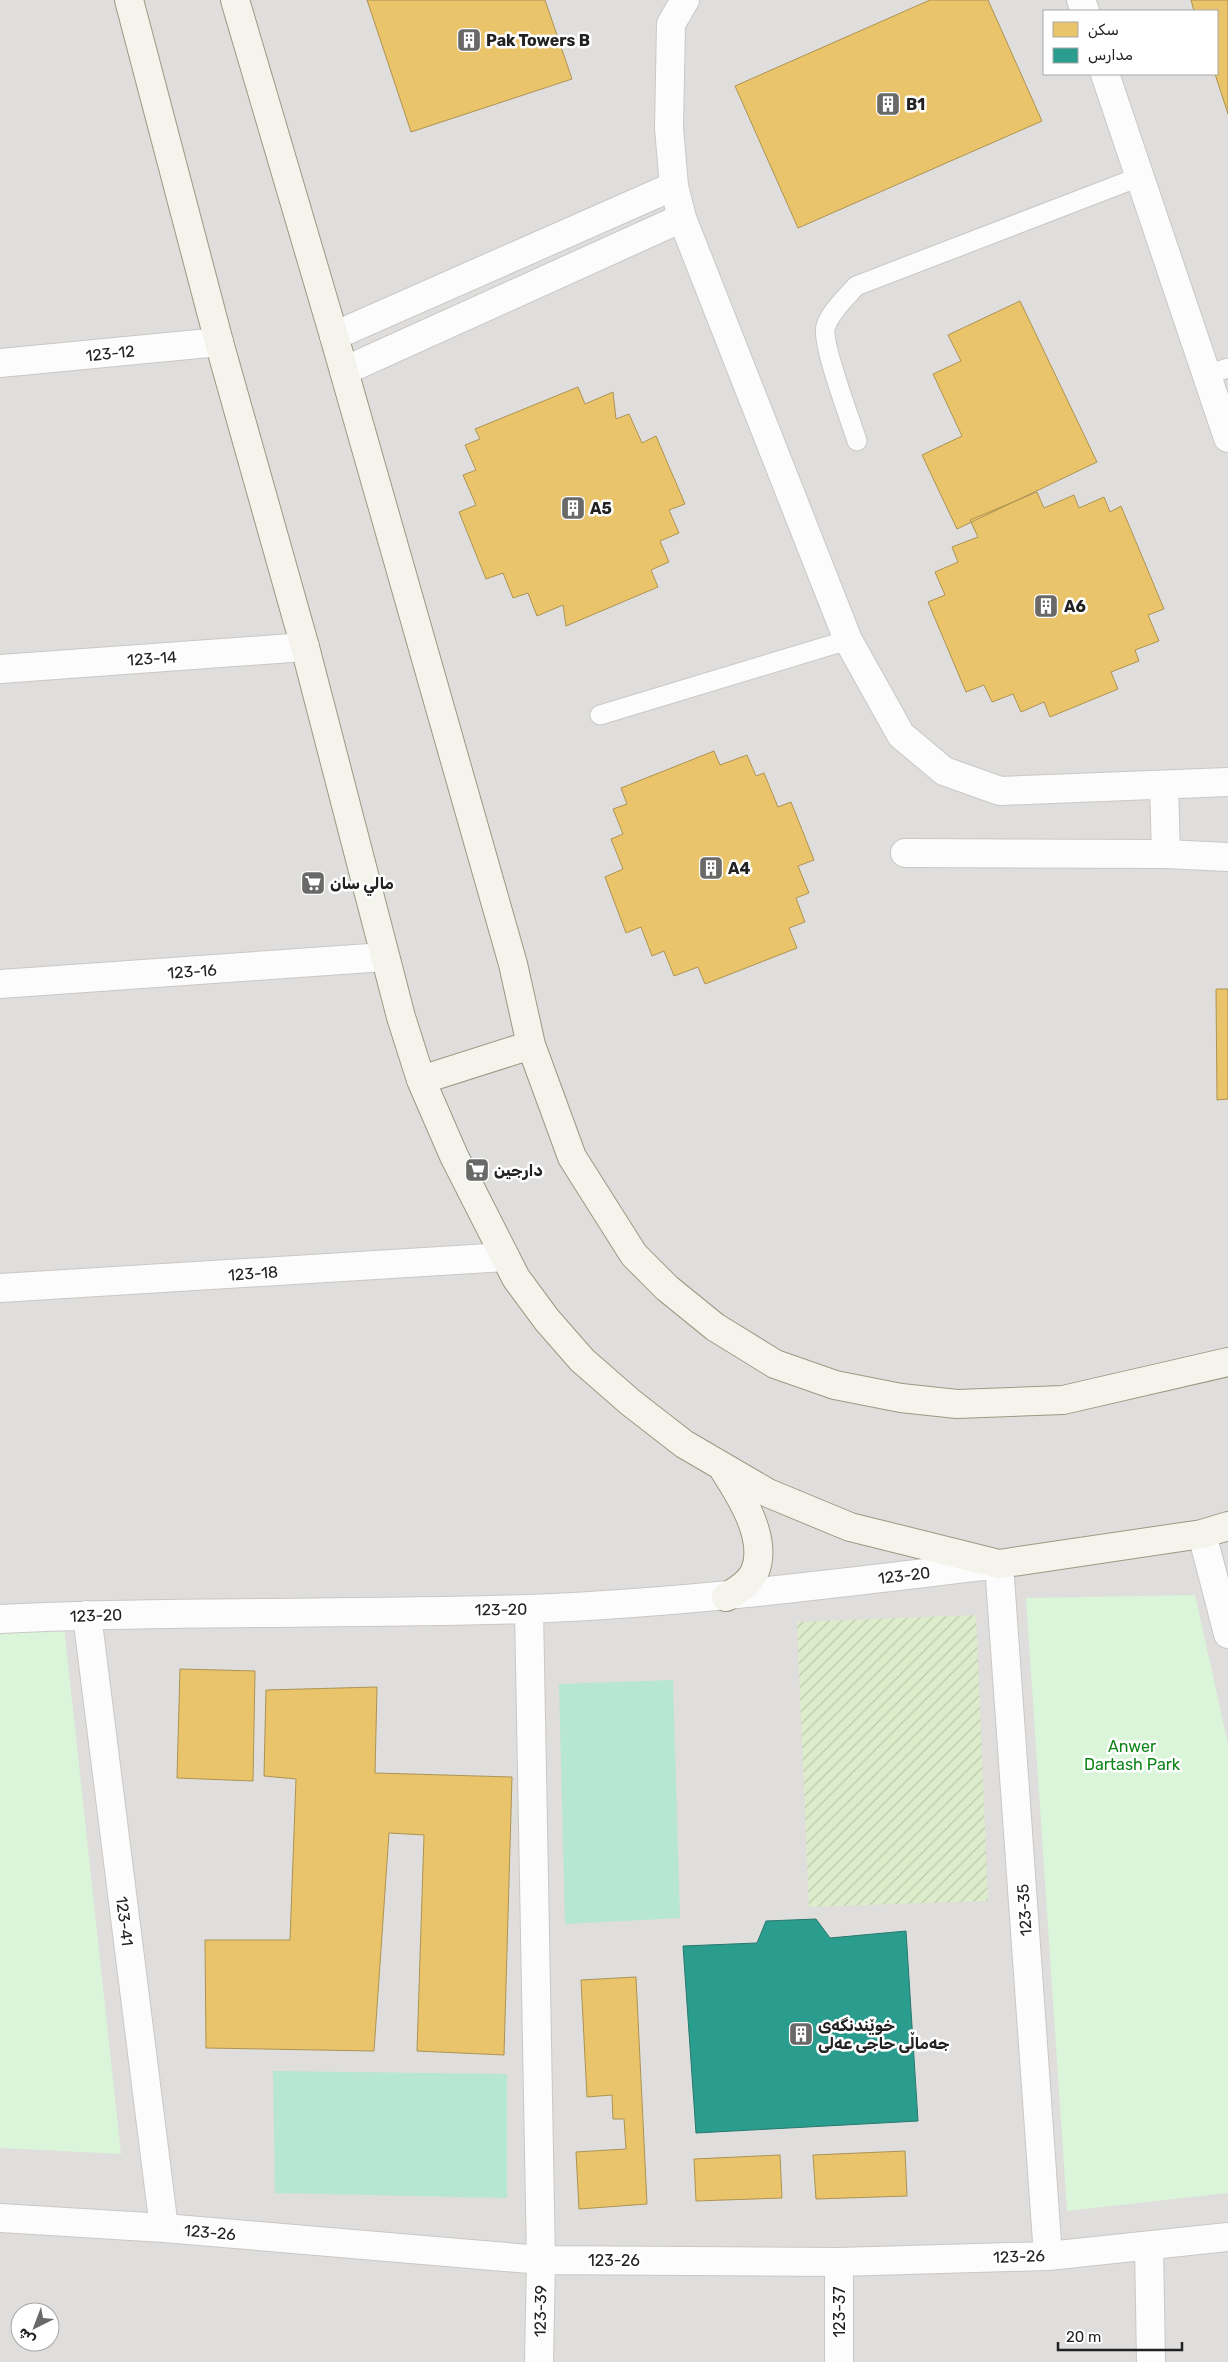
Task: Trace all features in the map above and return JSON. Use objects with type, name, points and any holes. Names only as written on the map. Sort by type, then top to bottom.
[{"type":"street","points":[[129,0],[219,342],[305,647],[384,957],[421,1080],[454,1156],[516,1278],[582,1360],[645,1414],[684,1444],[768,1494],[850,1527],[999,1564],[1202,1534],[1228,1526]]},
{"type":"street","points":[[235,0],[334,336],[514,964],[531,1045],[572,1157],[634,1255],[667,1288],[715,1326],[775,1364],[836,1385],[901,1398],[957,1404],[1063,1400],[1228,1362]]},
{"type":"street","points":[[685,0],[671,24],[669,128],[674,186],[682,218],[848,640],[901,735],[944,771],[1000,791],[1228,782]]},
{"type":"street","points":[[1105,75],[1139,177],[1218,371],[1228,438]]},
{"type":"street","points":[[334,336],[674,186]]},
{"type":"street","points":[[344,371],[682,218]]},
{"type":"street","name":"123-12","points":[[0,363],[219,342]]},
{"type":"street","name":"123-14","points":[[0,669],[305,647]]},
{"type":"street","points":[[1164,786],[1166,854]]},
{"type":"street","points":[[905,852],[1166,854],[1228,857]]},
{"type":"street","name":"123-16","points":[[0,984],[384,957]]},
{"type":"street","points":[[421,1080],[531,1045]]},
{"type":"street","name":"123-18","points":[[0,1288],[505,1257]]},
{"type":"street","points":[[721,1467],[746,1506],[758,1552],[755,1572],[742,1588],[726,1596]]},
{"type":"street","points":[[1202,1534],[1228,1634]]},
{"type":"street","name":"123-20","points":[[0,1619],[87,1615],[529,1609],[726,1596],[999,1564]]},
{"type":"street","name":"123-35","points":[[999,1564],[1048,2256]]},
{"type":"street","name":"123-39","points":[[529,1609],[541,2260],[539,2362]]},
{"type":"street","name":"123-41","points":[[87,1615],[164,2228]]},
{"type":"street","name":"123-26","points":[[0,2218],[164,2228],[541,2260],[839,2262],[1048,2256],[1228,2237]]},
{"type":"street","points":[[1150,2246],[1151,2362]]},
{"type":"street","name":"123-37","points":[[839,2262],[839,2362]]},
{"type":"lane","points":[[857,441],[827,348],[825,327],[840,304],[856,286],[1139,177]]},
{"type":"lane","points":[[600,715],[848,640]]},
{"type":"shaded area","points":[[0,0],[1228,0],[1228,2362],[0,2362]]},
{"type":"green space","name":"Anwer Dartash Park","points":[[1195,1595],[1228,1744],[1228,2193],[1067,2211],[1026,1598]]},
{"type":"green space","points":[[976,1615],[988,1901],[809,1907],[797,1622]]},
{"type":"green space","points":[[64,1626],[121,2154],[0,2148],[0,1629]]},
{"type":"green space","points":[[673,1680],[680,1918],[565,1924],[559,1684]]},
{"type":"green space","points":[[273,2071],[507,2074],[507,2198],[275,2193]]},
{"type":"building: سكن","name":"Pak Towers B","points":[[367,0],[545,0],[572,79],[411,132]]},
{"type":"building: سكن","name":"B1","points":[[930,0],[988,0],[1042,121],[798,228],[735,86]]},
{"type":"building: سكن","points":[[1191,0],[1228,0],[1228,114],[1215,75],[1218,75],[1218,10],[1194,10]]},
{"type":"building: سكن","points":[[1020,301],[1097,462],[957,529],[922,455],[962,436],[933,374],[961,361],[948,335]]},
{"type":"building: سكن","name":"A5","points":[[578,387],[585,404],[613,392],[616,419],[629,414],[642,443],[656,436],[685,504],[669,510],[679,533],[660,541],[669,562],[651,570],[658,587],[566,626],[563,605],[537,616],[528,593],[513,598],[503,573],[486,579],[459,512],[476,505],[463,475],[476,470],[465,445],[480,439],[475,429]]},
{"type":"building: سكن","name":"A6","points":[[1037,492],[1044,508],[1074,495],[1079,508],[1104,497],[1110,512],[1121,506],[1164,609],[1148,615],[1159,641],[1135,650],[1139,661],[1111,672],[1118,689],[1050,717],[1044,702],[1021,712],[1013,694],[992,702],[984,685],[966,692],[928,602],[945,595],[935,572],[958,562],[952,547],[978,537],[970,520]]},
{"type":"building: سكن","name":"A4","points":[[714,751],[720,765],[747,755],[756,776],[764,773],[778,807],[791,802],[814,860],[798,866],[809,893],[796,898],[805,922],[789,928],[797,948],[705,984],[698,967],[674,976],[664,951],[652,956],[641,927],[626,933],[605,877],[623,869],[611,839],[623,834],[613,809],[627,804],[621,788]]},
{"type":"building: سكن","points":[[1216,989],[1228,989],[1228,1099],[1217,1100]]},
{"type":"building: سكن","points":[[180,1669],[255,1671],[253,1781],[177,1778]]},
{"type":"building: سكن","points":[[377,1687],[375,1773],[512,1777],[504,2055],[417,2051],[424,1835],[389,1833],[374,2051],[206,2048],[205,1940],[290,1940],[296,1779],[264,1776],[266,1690]]},
{"type":"building: سكن","points":[[636,1977],[647,2204],[579,2209],[576,2152],[626,2149],[624,2119],[613,2119],[612,2095],[587,2097],[581,1980]]},
{"type":"building: سكن","points":[[905,2151],[907,2196],[816,2199],[813,2155]]},
{"type":"building: سكن","points":[[780,2155],[782,2198],[696,2201],[694,2159]]},
{"type":"building: مدارس","name":"خوێندنگەی جەماڵی حاجی عەلی","points":[[816,1919],[830,1938],[906,1931],[918,2121],[696,2133],[683,1946],[757,1943],[766,1921]]},
{"type":"place","name":"Pak Towers B","points":[[469,40]]},
{"type":"place","name":"B1","points":[[888,104]]},
{"type":"place","name":"A5","points":[[573,508]]},
{"type":"place","name":"A6","points":[[1046,606]]},
{"type":"place","name":"A4","points":[[711,868]]},
{"type":"place","name":"مالي سان","points":[[313,883]]},
{"type":"place","name":"دارجين","points":[[477,1170]]},
{"type":"place","name":"خوێندنگەی جەماڵی حاجی عەلی","points":[[801,2034]]}]
